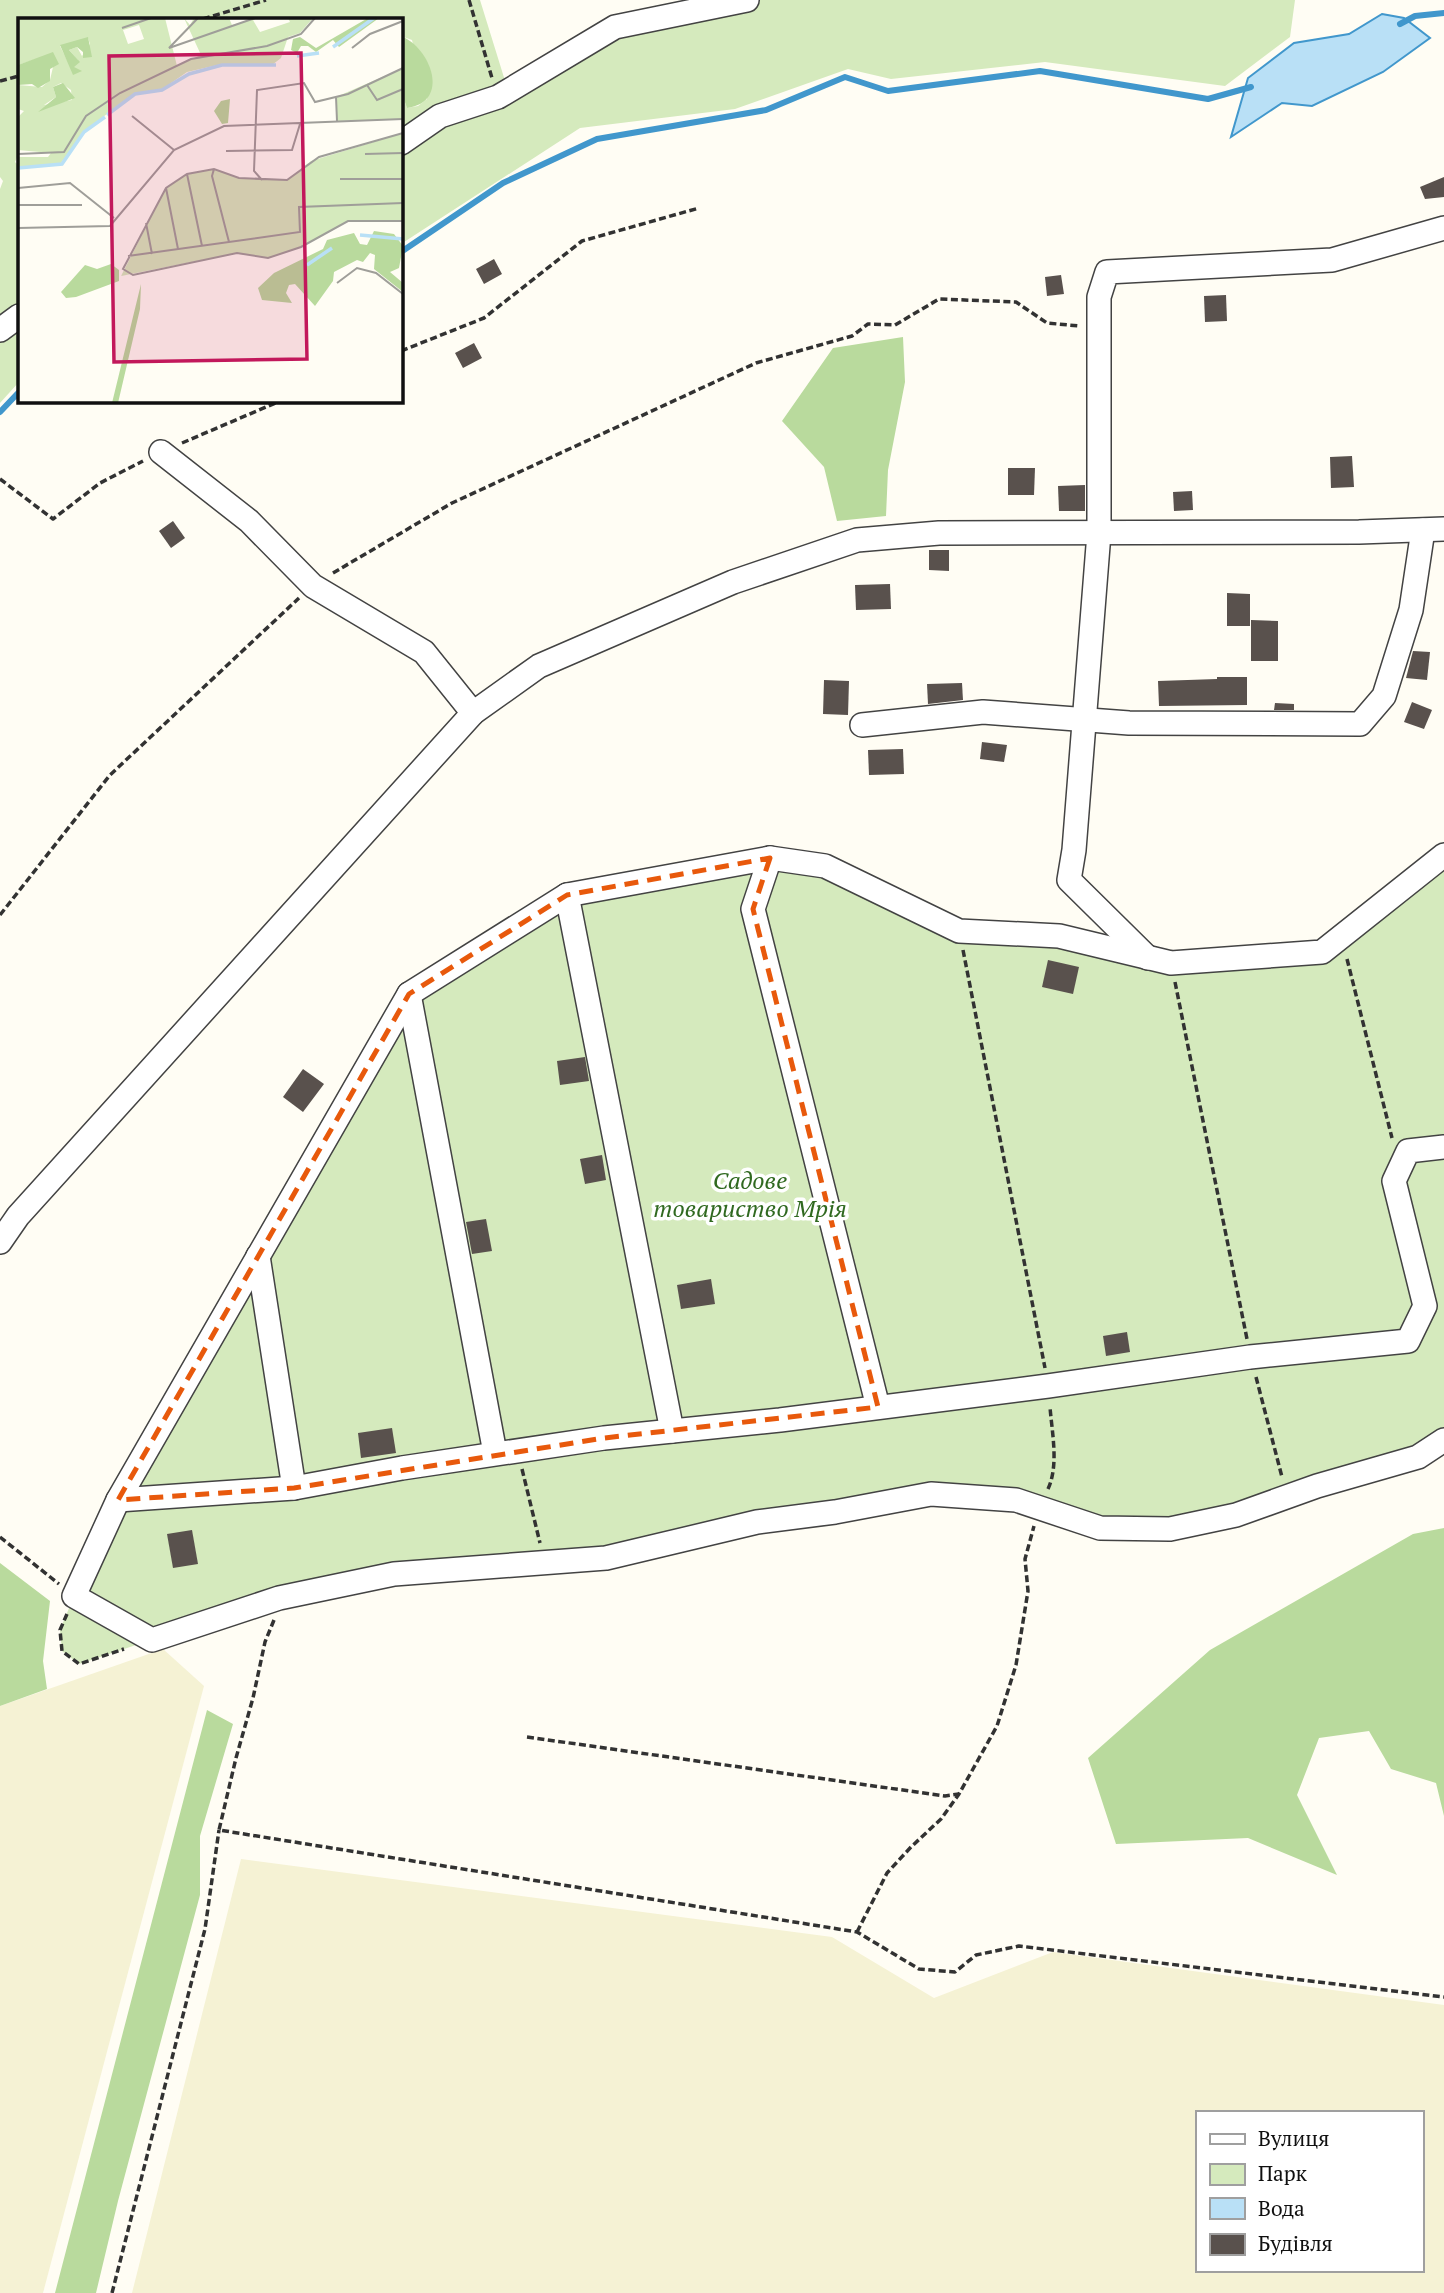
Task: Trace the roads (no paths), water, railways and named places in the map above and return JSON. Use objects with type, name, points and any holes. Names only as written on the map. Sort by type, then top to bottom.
[{"type":"street","points":[[402,142],[440,117],[498,97],[615,27],[747,0]]},
{"type":"street","points":[[1148,958],[1069,880],[1074,850],[1099,533],[1099,297],[1107,272],[1332,260],[1444,228]]},
{"type":"street","points":[[0,330],[18,317]]},
{"type":"street","points":[[161,452],[249,521],[313,586],[424,652],[473,713]]},
{"type":"street","points":[[0,1242],[9,1214],[473,713],[539,666],[733,582],[857,540],[939,533],[1434,529],[1384,696],[1360,724],[1129,723],[983,712],[862,725]]},
{"type":"street","points":[[1444,855],[1322,952],[1171,963],[1059,936],[959,931],[825,866],[771,858],[567,894],[410,994],[118,1500],[74,1596],[152,1640],[279,1598],[394,1574],[606,1558],[757,1522],[835,1512],[931,1494],[1016,1500],[1101,1528],[1170,1530],[1236,1515],[1317,1486],[1418,1457],[1444,1440]]},
{"type":"street","points":[[771,858],[753,909],[878,1407]]},
{"type":"street","points":[[567,894],[672,1431]]},
{"type":"street","points":[[410,994],[506,1452]]},
{"type":"street","points":[[118,1500],[294,1488],[506,1452],[1048,1386],[1250,1357],[1408,1341],[1425,1306],[1394,1181],[1408,1151],[1444,1147]]},
{"type":"street","points":[[258,1256],[294,1488]]},
{"type":"water","points":[[1382,14],[1404,18],[1430,38],[1383,72],[1312,106],[1282,103],[1231,137],[1248,78],[1294,43],[1349,34]]},
{"type":"waterway","points":[[1400,24],[1415,16],[1444,13]]},
{"type":"waterway","points":[[402,251],[503,183],[597,139],[766,110],[845,77],[888,91],[1040,71],[1208,99],[1251,87]]},
{"type":"waterway","points":[[0,412],[18,393]]},
{"type":"park label","name":"Садове товариство Мрія","points":[[750,1194]]}]
